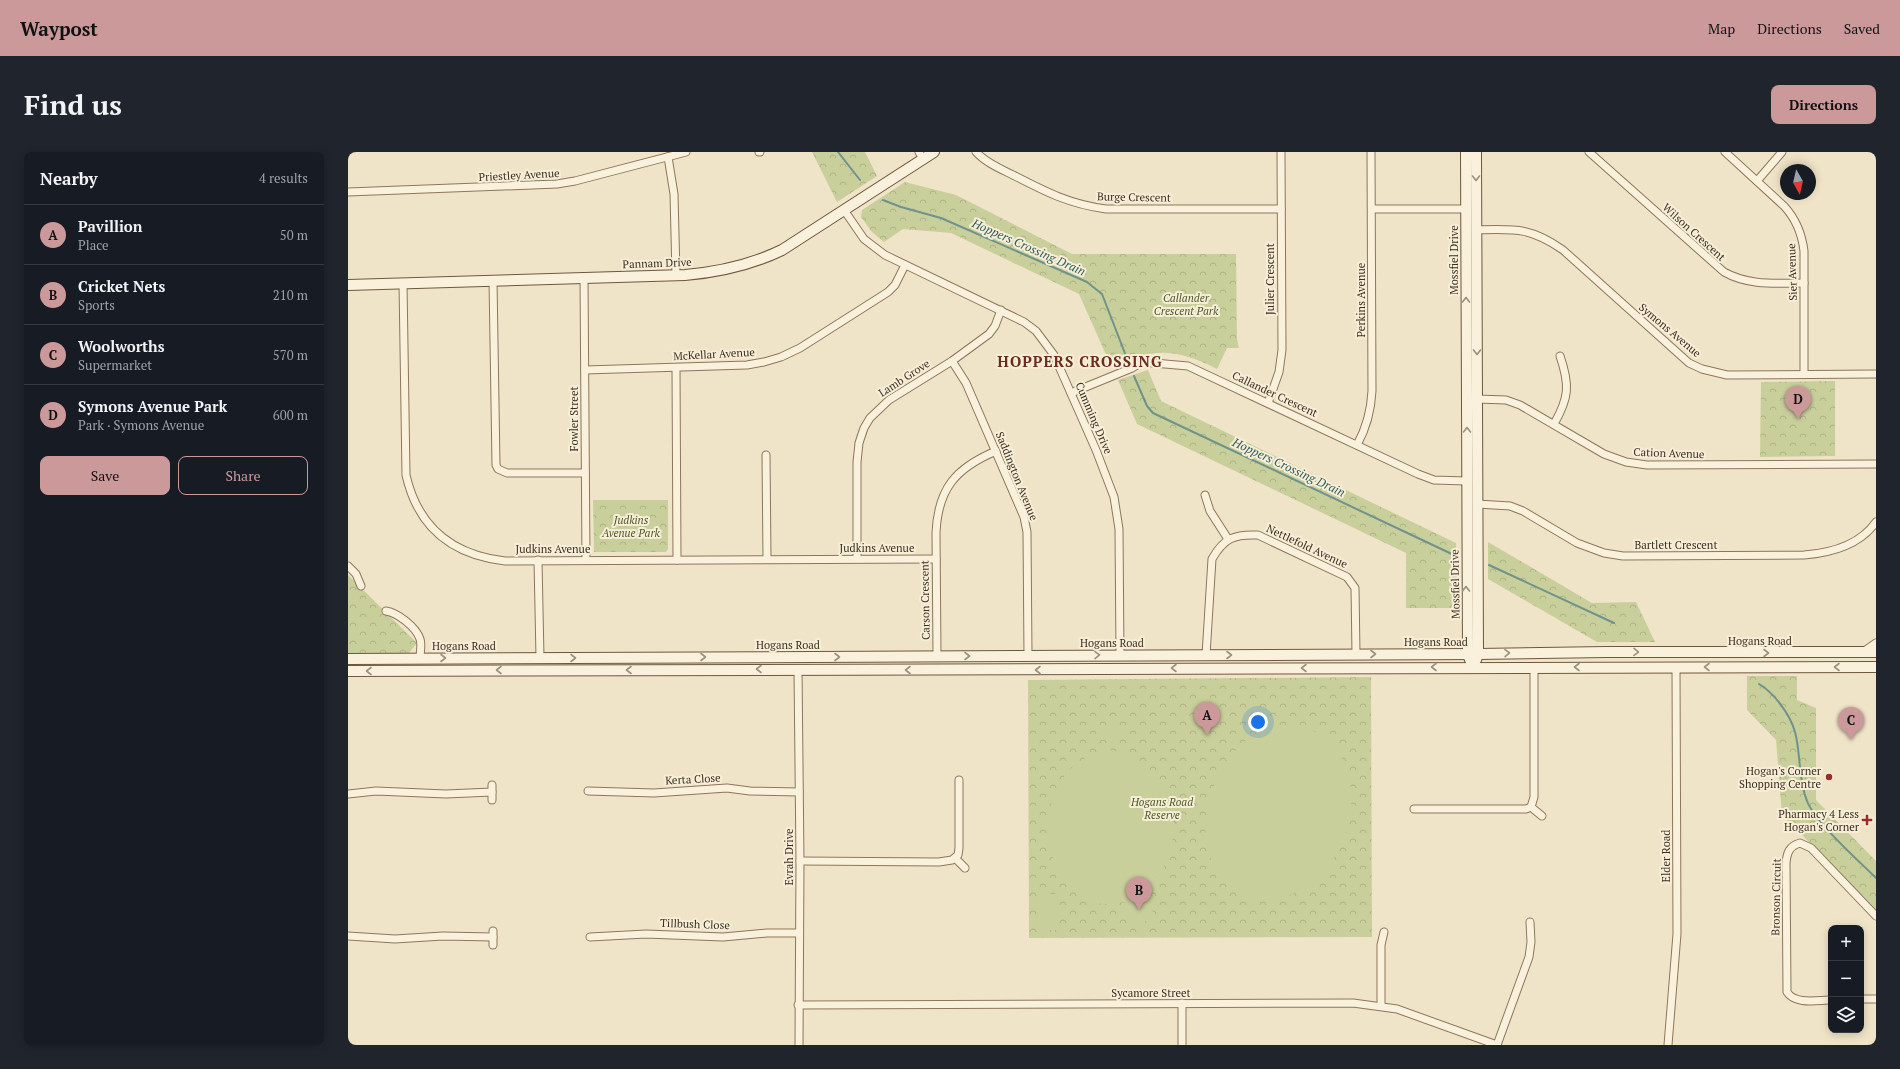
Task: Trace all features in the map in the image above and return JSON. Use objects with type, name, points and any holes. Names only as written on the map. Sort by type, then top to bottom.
[{"type":"street","name":"Priestley Avenue","points":[[348,192],[557,184],[686,152]]},
{"type":"street","name":"Pannam Drive","points":[[348,285],[676,275],[711,273],[740,267],[766,258],[797,241],[844,210],[921,155],[934,152]]},
{"type":"street","name":"Burge Crescent","points":[[976,152],[990,163],[1055,196],[1086,206],[1106,209],[1281,209]]},
{"type":"street","name":"Julier Crescent","points":[[1268,403],[1279,372],[1282,350],[1281,152]]},
{"type":"street","name":"Perkins Avenue","points":[[1357,445],[1366,428],[1372,403],[1371,152]]},
{"type":"street","name":"Mossfiel Drive","points":[[1466,152],[1471,209],[1476,230],[1472,399],[1467,481],[1468,654],[1473,667]]},
{"type":"street","name":"Mossfiel Drive","points":[[1473,667],[1478,654],[1477,482],[1472,399],[1466,230],[1471,209],[1476,152]]},
{"type":"street","name":"Wilson Crescent","points":[[1590,152],[1724,272],[1734,278],[1757,283],[1804,284]]},
{"type":"street","name":"Sier Avenue","points":[[1725,152],[1784,206],[1796,223],[1802,238],[1804,251],[1804,374]]},
{"type":"street","points":[[1757,180],[1782,152]]},
{"type":"street","points":[[668,157],[674,194],[676,275]]},
{"type":"street","points":[[1372,209],[1471,209]]},
{"type":"street","name":"Cumming Drive","points":[[844,210],[864,238],[885,255],[1024,322],[1047,343],[1054,355],[1109,480],[1117,512],[1120,547],[1120,655]]},
{"type":"street","points":[[1466,230],[1476,230]]},
{"type":"street","name":"Symons Avenue","points":[[1476,230],[1518,230],[1530,232],[1546,239],[1562,250],[1689,363],[1702,369],[1728,375],[1876,374]]},
{"type":"street","name":"McKellar Avenue","points":[[585,370],[747,365],[781,357],[816,339],[888,292],[895,285],[905,265]]},
{"type":"street","name":"Fowler Street","points":[[584,278],[586,560]]},
{"type":"street","points":[[493,280],[495,460],[498,470]]},
{"type":"street","name":"Judkins Avenue","points":[[403,283],[404,467],[408,484],[418,509],[425,520],[435,531],[460,549],[488,559],[505,561],[857,558],[936,559]]},
{"type":"street","name":"Lamb Grove","points":[[857,558],[857,462],[859,443],[864,428],[870,418],[889,400],[952,360],[989,334],[1001,310]]},
{"type":"street","points":[[1554,424],[1566,401],[1566,377],[1560,356]]},
{"type":"street","name":"Saddington Avenue","points":[[952,360],[966,383],[1024,517],[1027,532],[1028,656]]},
{"type":"street","name":"Callander Crescent","points":[[1071,393],[1132,368],[1142,362],[1188,366],[1434,480],[1467,481]]},
{"type":"street","points":[[676,368],[676,560]]},
{"type":"street","name":"Cation Avenue","points":[[1472,399],[1506,400],[1520,405],[1616,459],[1626,462],[1647,465],[1876,464]]},
{"type":"street","name":"Carson Crescent","points":[[937,656],[937,519],[944,495],[957,474],[966,466],[996,451]]},
{"type":"street","points":[[766,455],[767,559]]},
{"type":"street","points":[[498,470],[507,472],[585,473]]},
{"type":"street","points":[[492,476],[498,470]]},
{"type":"street","points":[[1467,481],[1477,482]]},
{"type":"street","points":[[1205,495],[1210,511],[1228,539],[1218,548],[1212,559],[1206,655]]},
{"type":"street","points":[[1467,504],[1477,504]]},
{"type":"street","name":"Bartlett Crescent","points":[[1477,504],[1510,506],[1523,511],[1577,543],[1604,554],[1623,556],[1804,556],[1823,554],[1839,549],[1856,541],[1876,522]]},
{"type":"street","name":"Nettlefold Avenue","points":[[1228,539],[1242,534],[1258,535],[1347,576],[1355,588],[1356,654]]},
{"type":"street","points":[[538,560],[540,658]]},
{"type":"street","points":[[348,566],[356,574],[361,586]]},
{"type":"street","points":[[386,612],[392,612],[399,616],[416,632],[421,643],[420,658]]},
{"type":"street","points":[[1863,652],[1876,643]]},
{"type":"street","name":"Hogans Road","points":[[348,659],[1478,654],[1606,652],[1876,652]]},
{"type":"street","points":[[1676,653],[1676,667]]},
{"type":"street","points":[[1119,668],[1120,655]]},
{"type":"street","points":[[1050,656],[1055,670]]},
{"type":"street","points":[[798,657],[798,669]]},
{"type":"street","points":[[1531,807],[1534,797],[1534,667]]},
{"type":"street","name":"Elder Road","points":[[1668,1045],[1678,934],[1676,667]]},
{"type":"street","points":[[348,671],[1876,667]]},
{"type":"street","name":"Evrah Drive","points":[[798,669],[800,861],[798,1005],[799,1045]]},
{"type":"street","points":[[800,861],[939,862],[955,858],[959,854],[959,780]]},
{"type":"street","points":[[348,794],[376,791],[446,794],[492,788],[492,800]]},
{"type":"street","name":"Kerta Close","points":[[588,791],[654,793],[727,788],[799,792]]},
{"type":"street","points":[[1414,809],[1526,809],[1531,807]]},
{"type":"street","points":[[1531,807],[1542,816]]},
{"type":"street","name":"Bronson Circuit","points":[[1828,1000],[1794,999],[1787,992],[1786,863],[1788,852],[1792,847],[1800,844],[1811,848],[1876,916]]},
{"type":"street","points":[[955,858],[965,868]]},
{"type":"street","points":[[1497,1045],[1528,957],[1531,942],[1530,922]]},
{"type":"street","points":[[1381,1005],[1381,945],[1384,932]]},
{"type":"street","name":"Tillbush Close","points":[[590,937],[646,934],[723,937],[767,933],[799,934]]},
{"type":"street","points":[[348,936],[395,939],[443,936],[493,938]]},
{"type":"street","points":[[1864,999],[1876,999]]},
{"type":"street","name":"Sycamore Street","points":[[798,1005],[1353,1003],[1381,1005],[1415,1015],[1497,1045]]},
{"type":"street","points":[[1182,1004],[1182,1045]]},
{"type":"green space","points":[[812,152],[865,152],[877,176],[837,202]]},
{"type":"green space","name":"Callander Crescent Park","points":[[905,182],[956,195],[1072,254],[1236,254],[1237,339],[1239,348],[1227,348],[1217,369],[1189,357],[1164,353],[1140,356],[1111,366],[1079,294],[951,233],[903,229],[884,242],[872,232],[861,217],[862,210]]},
{"type":"green space","points":[[1148,370],[1161,401],[1456,543],[1457,608],[1406,608],[1406,553],[1137,424],[1118,380]]},
{"type":"green space","points":[[1835,381],[1835,456],[1760,457],[1761,382]]},
{"type":"green space","name":"Judkins Avenue Park","points":[[593,500],[668,500],[668,549],[666,552],[594,552]]},
{"type":"green space","points":[[1488,542],[1592,603],[1636,602],[1655,642],[1597,642],[1488,579]]},
{"type":"green space","points":[[348,575],[417,643],[409,653],[348,654]]},
{"type":"green space","points":[[1747,676],[1797,676],[1797,700],[1816,708],[1816,800],[1876,861],[1876,909],[1782,815],[1776,740],[1747,710]]},
{"type":"green space","name":"Hogans Road Reserve","points":[[1371,677],[1372,937],[1029,938],[1028,680]]},
{"type":"green space","points":[[1119,724],[1119,739],[1100,740],[1100,725]]},
{"type":"green space","points":[[1297,725],[1325,738],[1342,759],[1351,785],[1350,814],[1342,842],[1327,868],[1306,887],[1279,898],[1270,899],[1253,897],[1231,885],[1219,872],[1210,856],[1206,839],[1206,820],[1209,801],[1224,765],[1235,751],[1248,739],[1265,730]]},
{"type":"green space","points":[[1108,750],[1127,754],[1143,764],[1156,777],[1166,792],[1171,810],[1173,829],[1171,848],[1162,870],[1154,881],[1141,894],[1143,893],[1155,916],[1135,927],[1122,904],[1125,902],[1108,904],[1098,903],[1079,894],[1065,881],[1055,864],[1050,844],[1048,824],[1052,804],[1059,785],[1070,769],[1083,759]]},
{"type":"green space","points":[[1037,894],[1057,894],[1057,930],[1037,930]]},
{"type":"waterway","name":"Hoppers Crossing Drain","points":[[838,152],[860,180]]},
{"type":"waterway","name":"Hoppers Crossing Drain","points":[[883,200],[901,207],[941,218],[1087,282],[1102,294],[1126,356]]},
{"type":"waterway","name":"Hoppers Crossing Drain","points":[[1134,376],[1147,406],[1153,413],[1454,555]]},
{"type":"waterway","name":"Hoppers Crossing Drain","points":[[1489,565],[1614,623]]},
{"type":"waterway","name":"Hoppers Crossing Drain","points":[[1759,684],[1776,698],[1793,725],[1797,740],[1804,793],[1812,810],[1838,841],[1876,878]]},
{"type":"place","name":"Symons Avenue Park","points":[[1798,419]]},
{"type":"place","name":"Pavillion","points":[[1207,735]]},
{"type":"place","name":"Woolworths","points":[[1851,740]]},
{"type":"place","name":"Hogan's Corner Shopping Centre","points":[[1829,777]]},
{"type":"place","name":"Pharmacy 4 Less Hogan's Corner","points":[[1867,820]]},
{"type":"place","name":"Cricket Nets","points":[[1139,910]]},
{"type":"district","name":"HOPPERS CROSSING","points":[[1080,361]]}]
